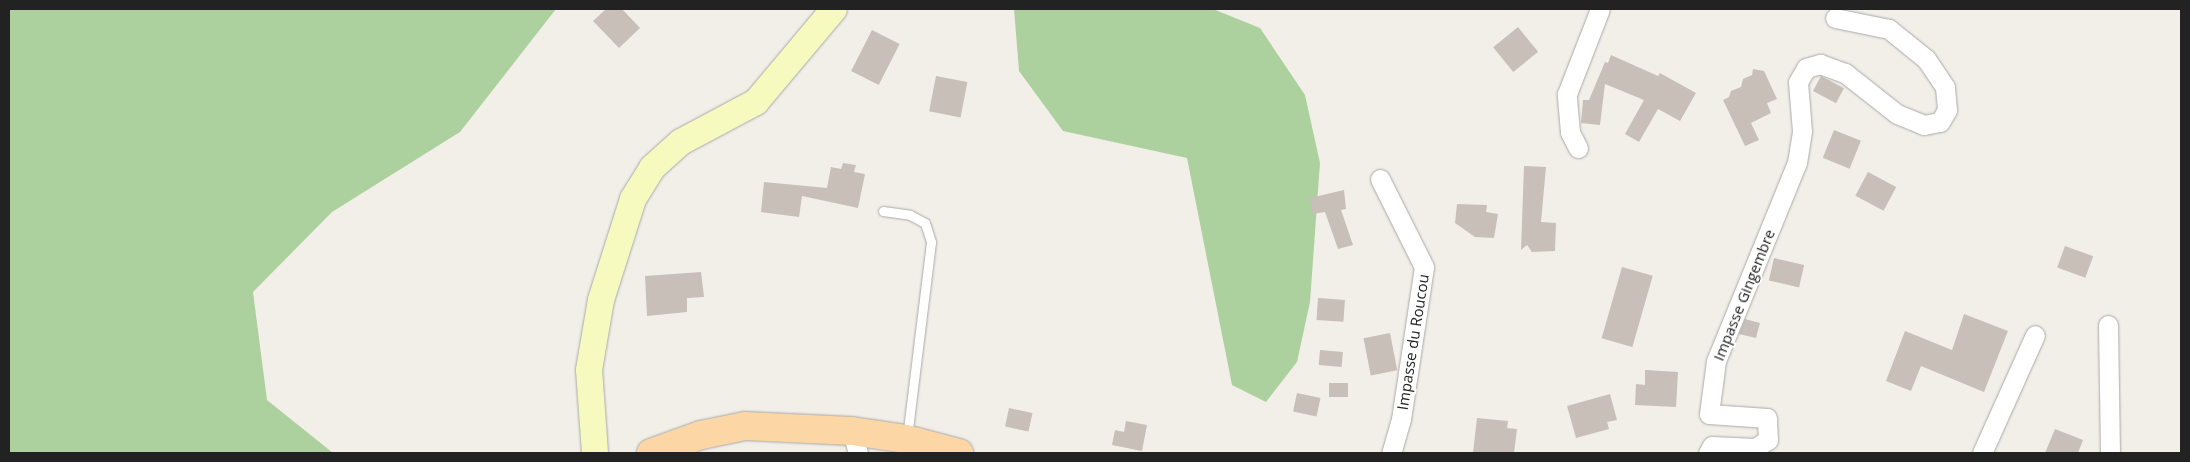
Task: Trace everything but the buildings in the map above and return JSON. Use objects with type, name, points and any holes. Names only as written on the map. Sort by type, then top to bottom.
[{"type":"main road","points":[[651,453],[701,434],[745,426],[855,442],[906,439],[959,453]]},
{"type":"street","points":[[595,453],[589,370],[601,300],[633,199],[652,168],[681,142],[756,102],[834,9]]},
{"type":"street","points":[[1578,148],[1570,132],[1567,94],[1600,9]]},
{"type":"street","name":"Impasse Gingembre","points":[[1708,453],[1712,446],[1755,448],[1768,440],[1767,418],[1709,414],[1716,361],[1797,163],[1802,131],[1798,82],[1806,68],[1820,64],[1845,74],[1897,114],[1924,125],[1940,122],[1948,110],[1945,87],[1926,59],[1889,29],[1835,18]]},
{"type":"street","name":"Impasse du Roucou","points":[[1380,179],[1424,267],[1401,419],[1391,453]]},
{"type":"street","points":[[2108,325],[2110,453]]},
{"type":"street","points":[[1982,453],[2035,335]]},
{"type":"lane","points":[[883,211],[910,215],[925,223],[931,242],[906,439]]},
{"type":"green space","points":[[9,9],[556,9],[460,132],[332,212],[253,292],[267,400],[333,453],[9,453]]},
{"type":"green space","points":[[1014,9],[1213,9],[1260,28],[1305,95],[1320,163],[1310,302],[1297,362],[1266,402],[1232,385],[1187,158],[1063,131],[1019,71]]}]
